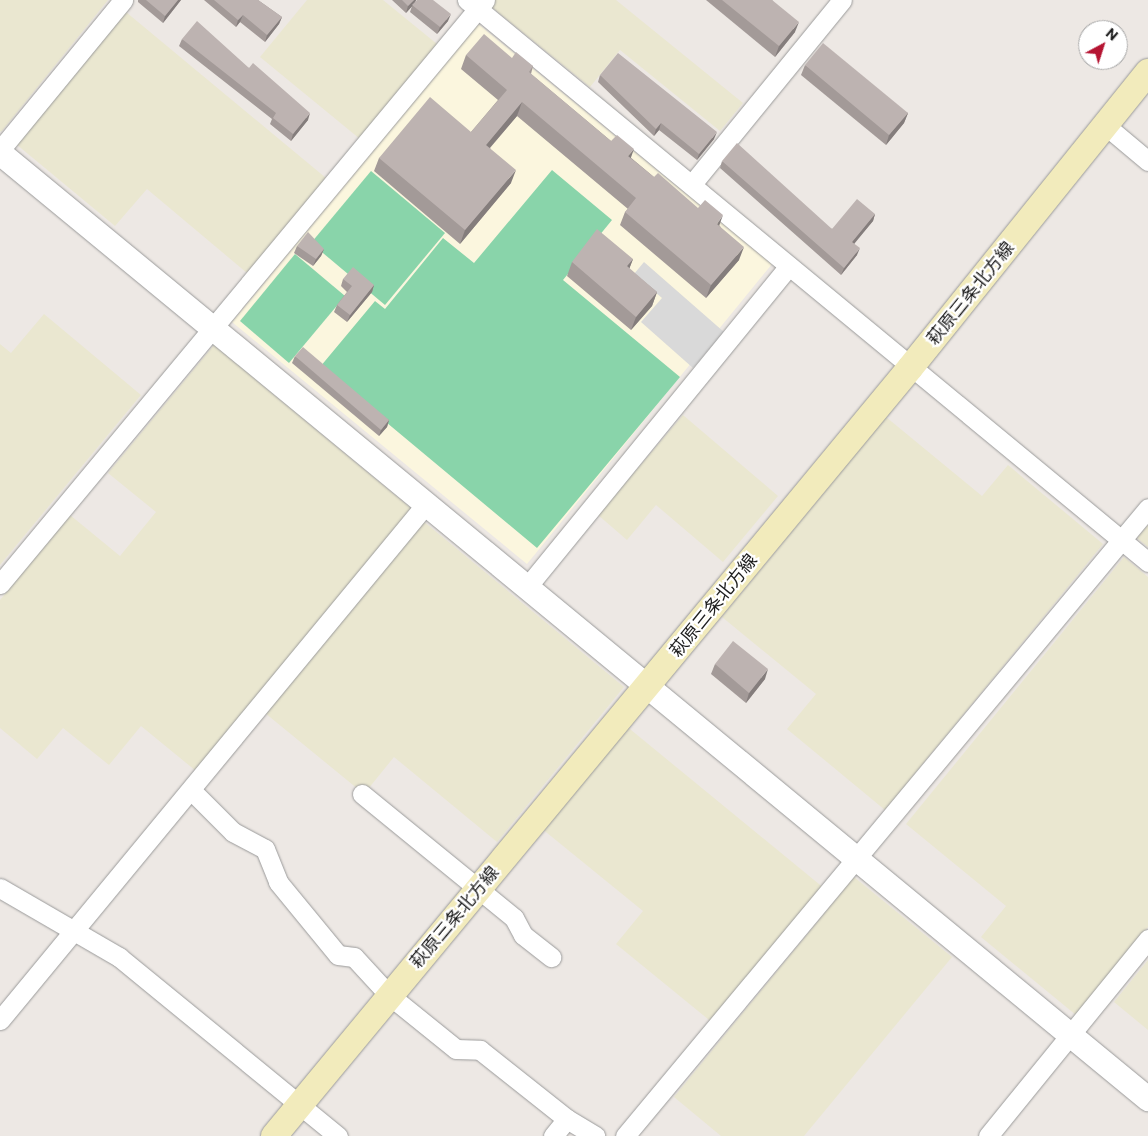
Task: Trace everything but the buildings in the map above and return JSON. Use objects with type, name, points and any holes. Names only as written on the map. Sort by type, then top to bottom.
[{"type":"main road","name":"萩原三条北方線","points":[[274,1136],[910,368],[1148,72]]},
{"type":"street","points":[[123,0],[0,151],[214,330],[1148,1099]]},
{"type":"street","points":[[692,184],[842,0]]},
{"type":"street","points":[[0,584],[214,330],[477,3],[910,368],[1148,562]]},
{"type":"street","points":[[1105,125],[1148,160]]},
{"type":"street","points":[[527,587],[789,266]]},
{"type":"street","points":[[0,1020],[73,929],[191,790],[426,504]]},
{"type":"street","points":[[625,1136],[858,860],[1148,508]]},
{"type":"street","points":[[191,790],[233,832],[266,849],[278,882],[338,955],[354,957],[389,995],[456,1049],[480,1050],[566,1119],[595,1136]]},
{"type":"street","points":[[362,794],[479,888],[550,957]]},
{"type":"street","points":[[0,888],[119,957],[338,1136]]},
{"type":"street","points":[[988,1136],[1072,1037],[1148,939]]},
{"type":"street","points":[[554,1136],[566,1119]]},
{"type":"shaded area","points":[[0,0],[108,0],[1,132],[0,131]]},
{"type":"shaded area","points":[[307,0],[383,0],[437,44],[360,139],[260,57]]},
{"type":"shaded area","points":[[493,0],[616,0],[743,103],[720,131],[620,50],[590,87],[489,5]]},
{"type":"shaded area","points":[[126,12],[326,178],[247,273],[147,189],[115,226],[16,144]]},
{"type":"shaded area","points":[[477,23],[772,264],[527,564],[232,322]]},
{"type":"shaded area","points":[[644,262],[724,332],[693,368],[641,322],[662,298],[634,274]]},
{"type":"shaded area","points":[[44,314],[141,395],[0,565],[0,344],[11,353]]},
{"type":"shaded area","points":[[214,345],[412,509],[196,771],[141,726],[109,765],[63,728],[37,759],[0,728],[0,600],[70,515],[120,556],[156,512],[108,473]]},
{"type":"shaded area","points":[[683,415],[778,496],[723,562],[656,505],[627,540],[598,515]]},
{"type":"shaded area","points":[[886,417],[982,496],[1008,465],[1103,544],[885,810],[787,729],[816,694],[722,617]]},
{"type":"shaded area","points":[[423,521],[624,687],[497,842],[394,757],[364,794],[265,713]]},
{"type":"shaded area","points":[[1148,525],[1148,547],[1137,538]]},
{"type":"shaded area","points":[[1124,557],[1148,577],[1148,927],[1076,1015],[981,937],[1006,906],[906,824]]},
{"type":"shaded area","points":[[625,725],[825,889],[714,1024],[616,944],[643,911],[541,828]]},
{"type":"shaded area","points":[[854,877],[952,957],[804,1136],[721,1136],[674,1097]]},
{"type":"shaded area","points":[[1148,960],[1148,1030],[1114,1002]]},
{"type":"green space","points":[[552,170],[612,220],[563,280],[680,377],[537,548],[320,367],[375,301],[385,309],[443,238],[474,263]]},
{"type":"green space","points":[[371,171],[445,233],[385,305],[311,243]]},
{"type":"green space","points":[[295,254],[345,296],[289,363],[240,321]]}]
